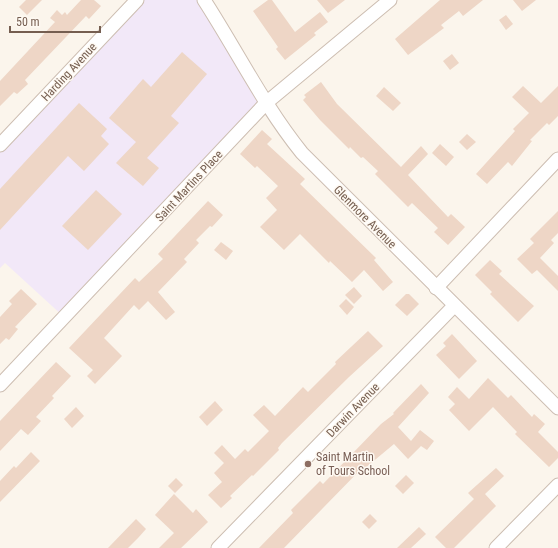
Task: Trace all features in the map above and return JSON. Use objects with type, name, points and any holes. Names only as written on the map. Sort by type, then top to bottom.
[{"type":"street","name":"Harding Avenue","points":[[2,140],[137,0]]},
{"type":"street","name":"Glenmore Avenue","points":[[204,0],[266,103],[302,153],[558,408]]},
{"type":"street","name":"Saint Martins Place","points":[[0,385],[266,103],[390,0]]},
{"type":"street","points":[[436,288],[558,159]]},
{"type":"street","name":"Darwin Avenue","points":[[218,548],[454,306]]},
{"type":"street","points":[[496,548],[558,485]]},
{"type":"shaded area","points":[[137,0],[204,0],[266,103],[64,317],[5,263],[0,268],[0,145]]},
{"type":"building","points":[[26,0],[42,0],[27,15],[19,7]]},
{"type":"building","points":[[81,0],[94,0],[101,6],[89,19],[86,16],[25,80],[28,84],[17,94],[14,92],[0,106],[0,81],[55,22],[50,18],[57,10],[62,15],[65,12],[67,15]]},
{"type":"building","points":[[268,0],[272,0],[295,32],[320,12],[328,22],[314,33],[316,35],[285,60],[276,49],[278,47],[253,11]]},
{"type":"building","points":[[317,0],[345,0],[328,13]]},
{"type":"building","points":[[440,0],[483,0],[463,16],[459,11],[441,25],[444,28],[408,55],[395,39]]},
{"type":"building","points":[[513,0],[536,0],[522,11]]},
{"type":"building","points":[[506,15],[513,24],[506,30],[499,20]]},
{"type":"building","points":[[182,52],[207,74],[171,116],[179,123],[147,158],[159,168],[143,186],[116,163],[136,142],[109,118],[143,79],[151,87]]},
{"type":"building","points":[[452,54],[459,63],[450,70],[443,61]]},
{"type":"building","points":[[321,82],[337,104],[401,167],[421,146],[428,154],[408,175],[448,217],[451,214],[465,227],[448,245],[434,232],[438,228],[412,203],[408,207],[375,174],[378,171],[350,147],[349,149],[320,120],[303,100],[306,97],[304,95]]},
{"type":"building","points":[[523,86],[541,103],[558,86],[558,116],[549,125],[547,123],[530,140],[532,141],[512,166],[508,162],[487,184],[476,174],[515,131],[513,129],[529,113],[512,97]]},
{"type":"building","points":[[384,87],[401,103],[393,111],[376,96]]},
{"type":"building","points":[[79,103],[107,129],[101,136],[109,144],[84,171],[68,156],[0,230],[0,189]]},
{"type":"building","points":[[262,130],[272,139],[267,144],[305,179],[300,184],[376,258],[374,260],[393,282],[383,291],[364,270],[352,282],[330,261],[329,263],[300,234],[284,250],[260,227],[277,210],[266,198],[278,186],[257,166],[255,168],[240,154]]},
{"type":"building","points":[[467,134],[476,142],[467,150],[459,142]]},
{"type":"building","points":[[440,144],[454,157],[446,166],[432,153]]},
{"type":"building","points":[[96,190],[122,214],[88,250],[62,226]]},
{"type":"building","points":[[208,201],[223,215],[212,227],[210,226],[196,240],[199,243],[184,259],[187,262],[158,292],[175,312],[166,320],[148,301],[139,310],[134,305],[104,338],[122,356],[95,384],[87,376],[93,370],[69,348],[135,278],[139,282],[163,259],[158,254]]},
{"type":"building","points":[[558,211],[558,233],[551,240],[554,243],[540,258],[558,276],[558,291],[537,270],[532,274],[517,259],[534,243],[530,239]]},
{"type":"building","points":[[221,242],[233,251],[226,260],[214,250]]},
{"type":"building","points":[[490,260],[502,271],[499,274],[534,306],[518,322],[490,294],[492,292],[475,275]]},
{"type":"building","points":[[354,287],[362,296],[354,304],[345,295]]},
{"type":"building","points":[[21,289],[37,304],[15,327],[18,329],[9,340],[6,338],[0,344],[0,317],[12,304],[9,301]]},
{"type":"building","points":[[406,294],[409,294],[419,304],[407,316],[395,305]]},
{"type":"building","points":[[346,299],[354,307],[347,315],[339,306]]},
{"type":"building","points":[[368,331],[383,346],[282,443],[278,448],[279,450],[230,496],[232,498],[221,508],[208,495],[222,482],[214,473],[224,463],[214,453],[222,445],[235,459],[245,449],[248,452],[269,431],[253,415],[264,405],[275,416],[303,387],[308,392],[336,364],[335,362]]},
{"type":"building","points":[[452,334],[477,361],[459,379],[436,355],[446,346],[443,343]]},
{"type":"building","points":[[56,362],[71,376],[52,396],[54,398],[36,417],[41,421],[28,435],[21,429],[0,451],[0,421]]},
{"type":"building","points":[[488,378],[508,398],[511,395],[532,417],[534,414],[545,424],[538,432],[558,452],[558,458],[549,467],[515,434],[517,432],[493,407],[469,431],[449,410],[455,404],[448,397],[457,387],[469,399]]},
{"type":"building","points":[[421,384],[429,393],[398,427],[411,441],[420,430],[434,441],[427,450],[421,446],[408,459],[394,444],[364,469],[363,467],[284,548],[259,548],[293,513],[291,510],[320,481],[323,484],[381,424],[394,414],[393,413]]},
{"type":"building","points":[[215,401],[223,410],[207,426],[199,417]]},
{"type":"building","points":[[76,407],[84,416],[72,428],[64,419]]},
{"type":"building","points":[[31,452],[40,461],[0,502],[0,481],[14,466],[16,468]]},
{"type":"building","points":[[496,468],[504,476],[485,494],[496,506],[454,548],[446,548],[435,537],[474,499],[468,493]]},
{"type":"building","points":[[406,475],[414,483],[403,494],[395,486]]},
{"type":"building","points":[[176,478],[183,485],[175,493],[168,486]]},
{"type":"building","points":[[174,494],[193,513],[196,509],[208,522],[181,548],[159,548],[174,533],[155,515]]},
{"type":"building","points":[[370,514],[377,521],[369,529],[362,522]]},
{"type":"building","points":[[136,519],[146,529],[138,538],[128,548],[108,548]]},
{"type":"building","points":[[419,527],[426,534],[411,548],[397,548]]},
{"type":"place","name":"Saint Martin of Tours School","points":[[308,464]]}]
